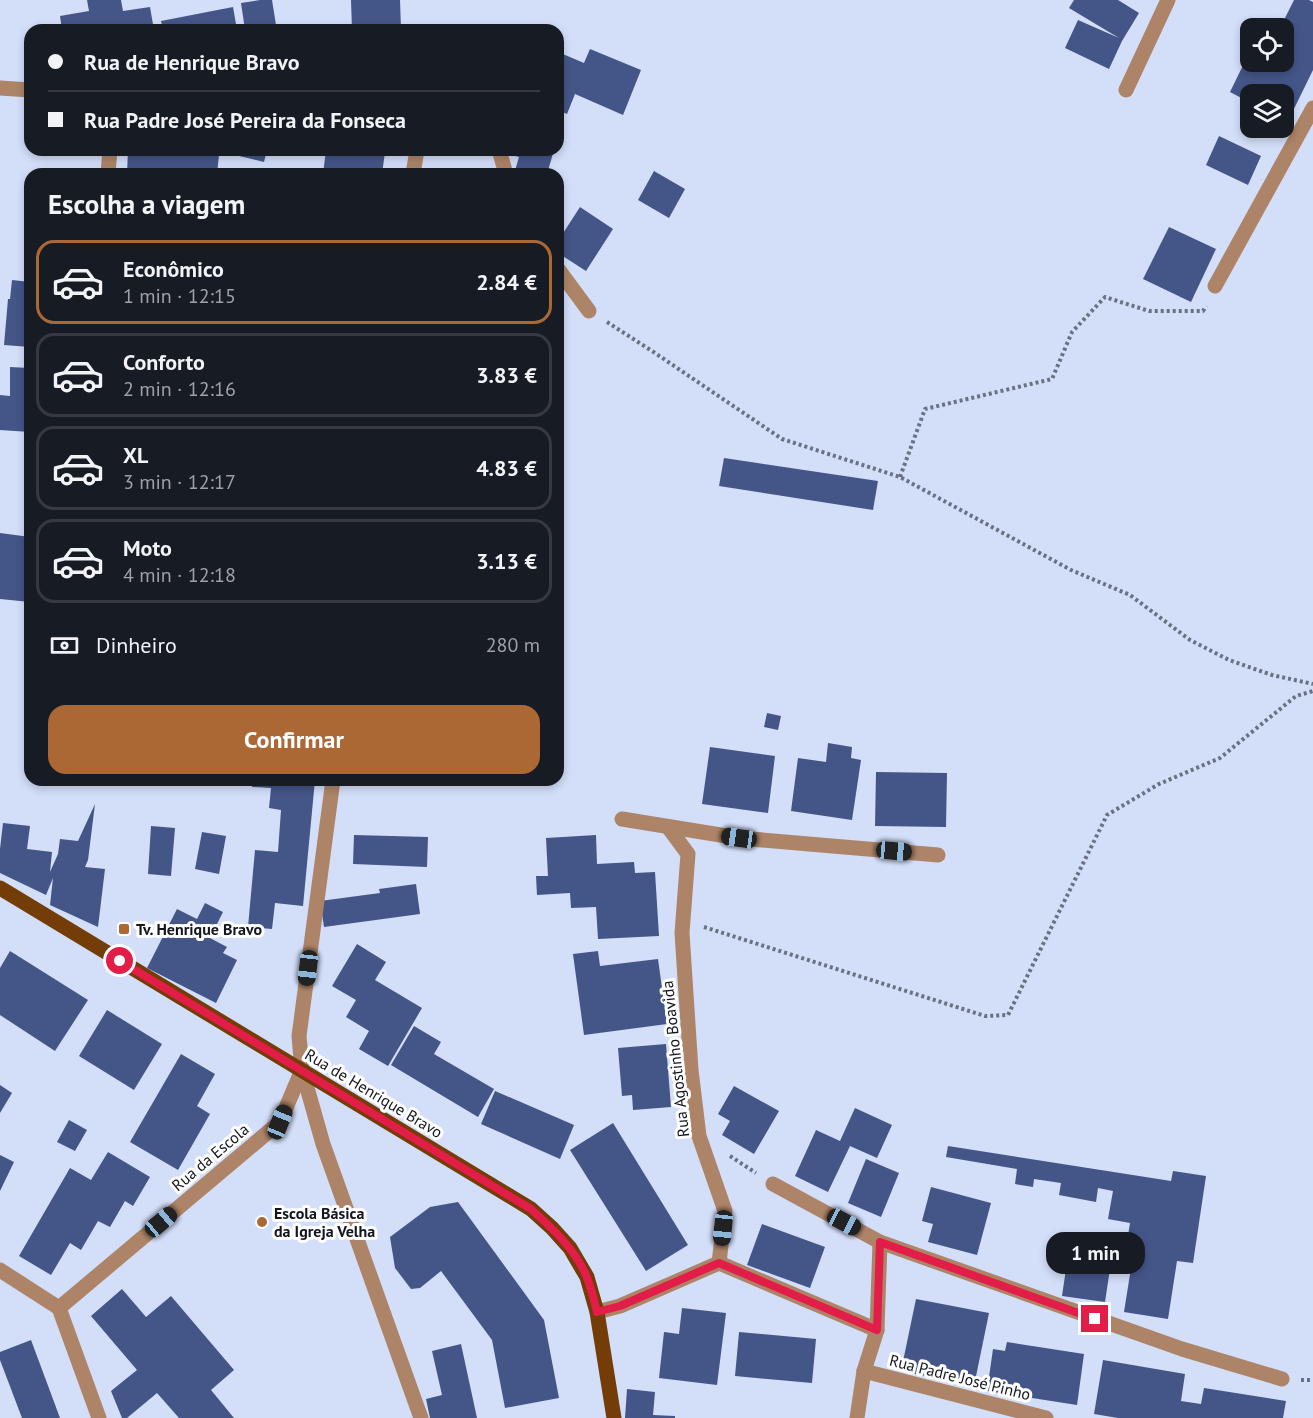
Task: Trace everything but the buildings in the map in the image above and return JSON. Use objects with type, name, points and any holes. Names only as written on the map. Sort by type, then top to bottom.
[{"type":"main road","name":"Rua de Henrique Bravo","points":[[0,888],[531,1209],[570,1248],[587,1277],[597,1312],[614,1418]]},
{"type":"street","points":[[1126,90],[1168,0]]},
{"type":"street","points":[[0,88],[24,90]]},
{"type":"street","points":[[1215,286],[1313,108]]},
{"type":"street","points":[[564,277],[589,310]]},
{"type":"street","points":[[329,786],[299,1036],[302,1070],[323,1144],[421,1418]]},
{"type":"street","points":[[622,819],[739,838],[938,855]]},
{"type":"street","name":"Rua Agostinho Boavida","points":[[668,827],[688,854],[682,933],[691,1070],[699,1136],[725,1210],[719,1263]]},
{"type":"street","name":"Rua da Escola","points":[[59,1308],[280,1122],[302,1070]]},
{"type":"street","points":[[773,1184],[880,1242],[1182,1350],[1282,1379]]},
{"type":"street","points":[[857,1418],[864,1371],[877,1330],[880,1242]]},
{"type":"street","points":[[597,1312],[620,1306],[719,1263],[877,1330]]},
{"type":"street","points":[[0,1270],[59,1308],[99,1418]]},
{"type":"street","name":"Rua Padre José Pinho","points":[[864,1371],[1046,1418]]},
{"type":"path","points":[[900,477],[925,409],[1052,379],[1072,332],[1105,297],[1149,311],[1203,311],[1215,286]]},
{"type":"path","points":[[589,310],[665,359],[782,440],[900,477],[1071,570],[1131,595],[1190,640],[1228,660],[1272,675],[1313,684]]},
{"type":"path","points":[[683,921],[985,1016],[1008,1015],[1107,815],[1159,784],[1220,758],[1296,696],[1313,691]]},
{"type":"path","points":[[699,1136],[773,1184]]},
{"type":"place","name":"Tv. Henrique Bravo","points":[[124,929]]},
{"type":"place","name":"Escola Básica da Igreja Velha","points":[[262,1222]]},
{"type":"route","points":[[120,961],[531,1209],[552,1228],[579,1262],[587,1277],[597,1312],[620,1306],[719,1263],[877,1330],[880,1242],[1095,1319]]}]
